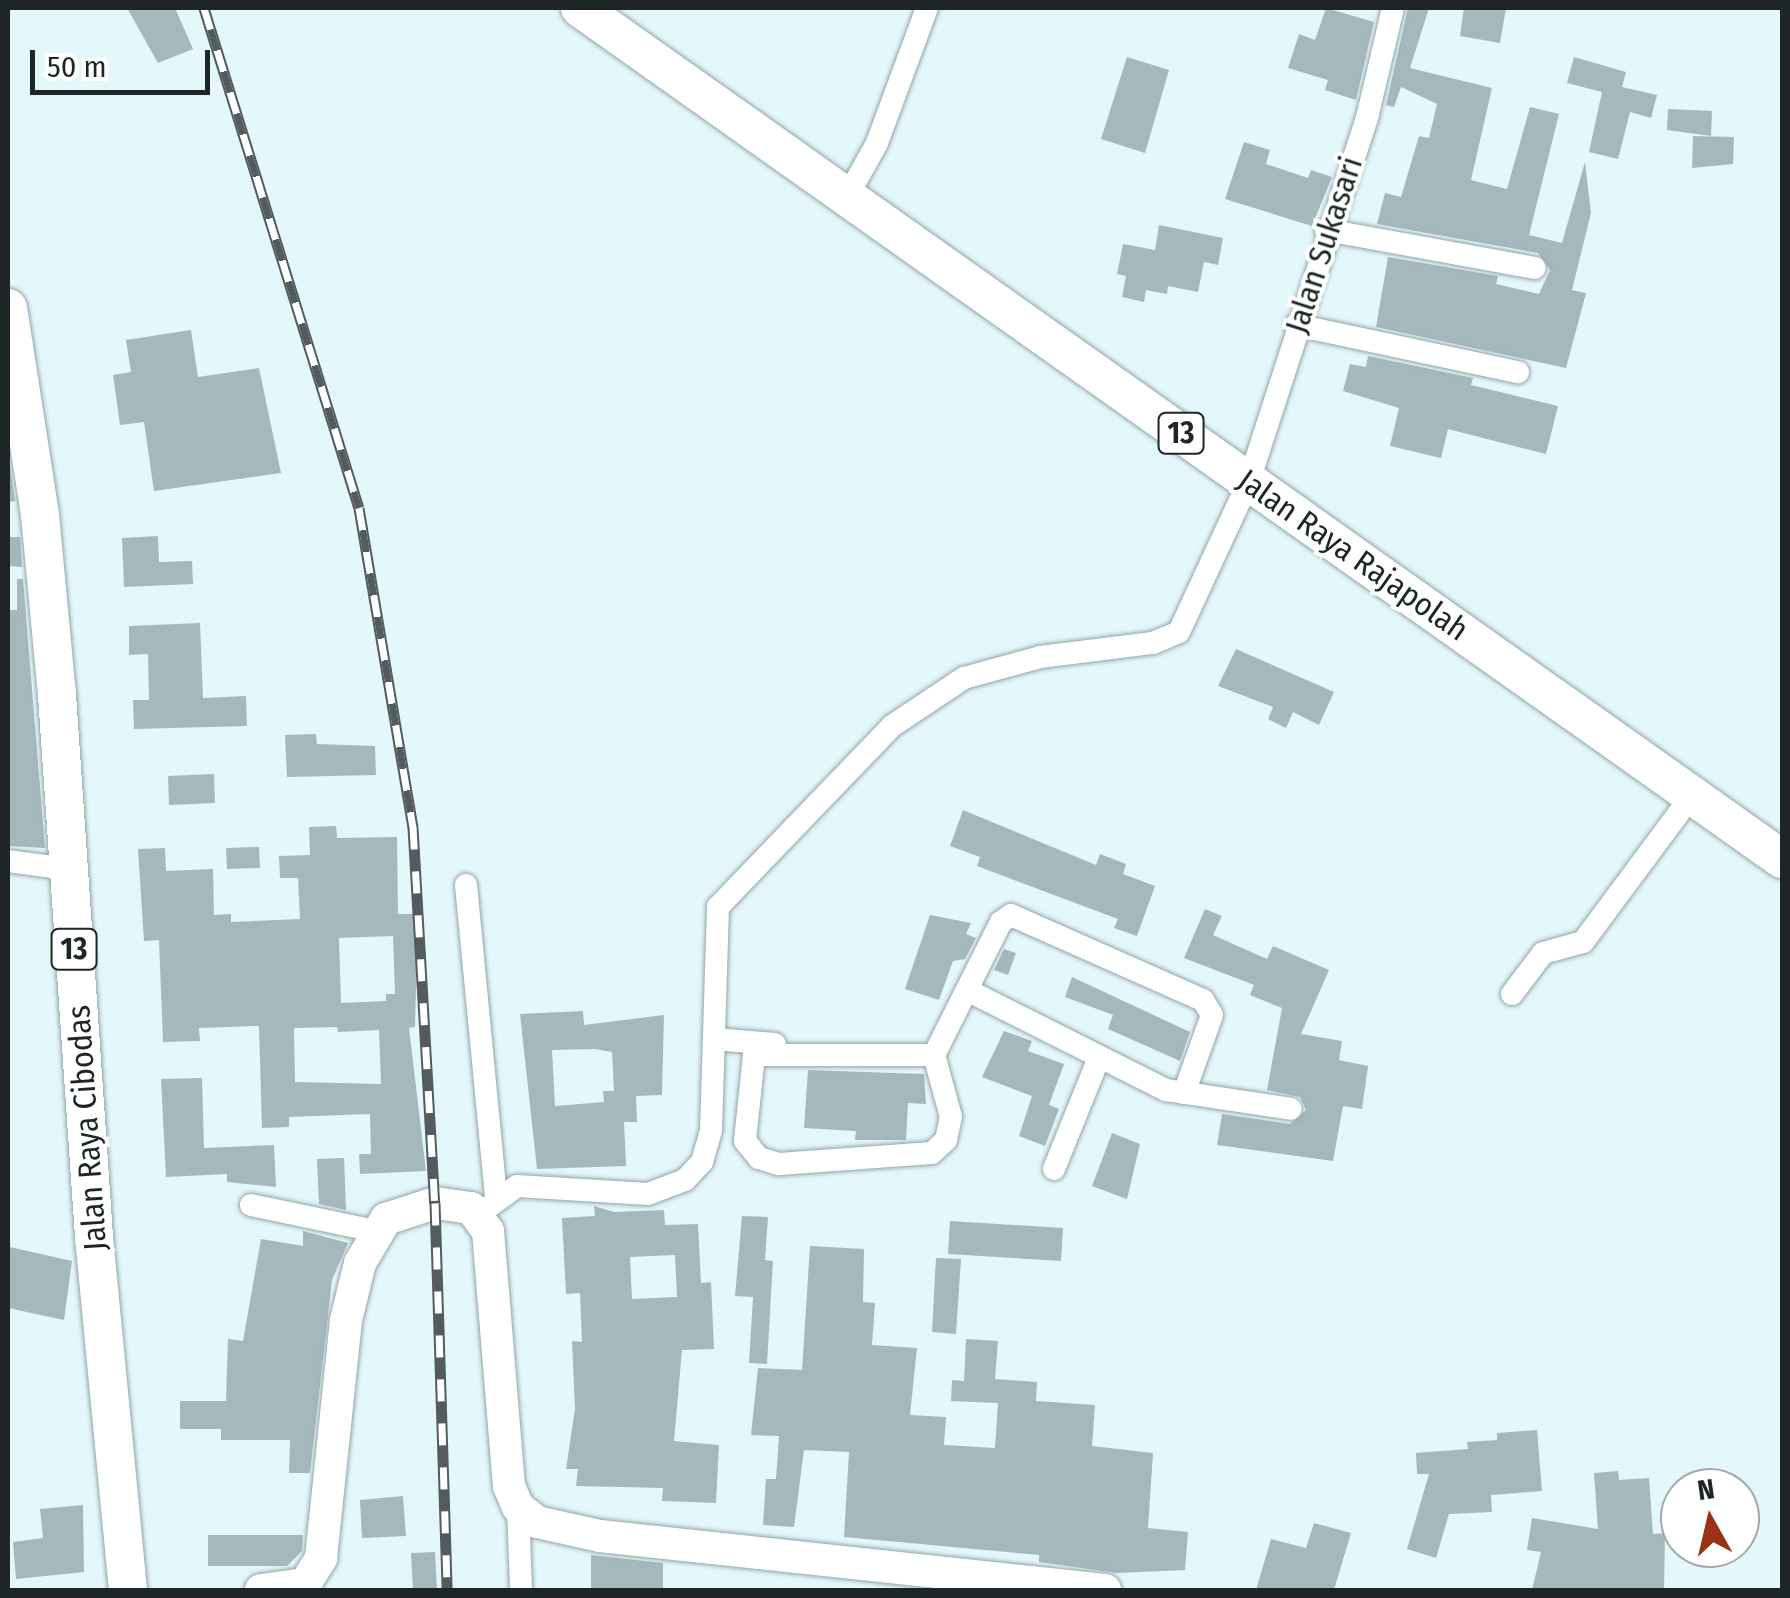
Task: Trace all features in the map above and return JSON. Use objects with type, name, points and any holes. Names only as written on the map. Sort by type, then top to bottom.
[{"type":"highway","name":"Jalan Raya Rajapolah","points":[[580,8],[1782,859]]},
{"type":"highway","name":"Jalan Raya Cibodas","points":[[8,308],[40,516],[128,1590]]},
{"type":"main road","points":[[261,1590],[304,1584],[321,1558],[346,1320],[375,1231],[403,1208],[425,1204],[487,1205],[496,1261],[510,1486],[518,1507],[537,1522],[600,1536],[1018,1585],[1105,1590]]},
{"type":"street","points":[[847,198],[877,143],[927,8]]},
{"type":"street","name":"Jalan Sukasari","points":[[714,1039],[718,906],[892,726],[940,688],[1040,657],[1153,643],[1179,632],[1249,481],[1326,230],[1367,118],[1393,8]]},
{"type":"street","points":[[1326,230],[1535,268]]},
{"type":"street","points":[[1296,325],[1518,372]]},
{"type":"street","points":[[1512,994],[1543,953],[1583,942],[1692,795]]},
{"type":"street","points":[[8,862],[68,869]]},
{"type":"street","points":[[466,885],[487,1205],[517,1186],[648,1194],[686,1180],[702,1162],[711,1130],[714,1039]]},
{"type":"street","points":[[714,1039],[916,1043],[932,1036],[968,990],[1007,898]]},
{"type":"street","points":[[754,1055],[745,1141],[758,1158],[778,1164],[932,1153],[946,1140],[950,1117],[934,1056],[1000,922],[1016,915],[1191,994],[1212,1015],[1184,1093]]},
{"type":"street","points":[[968,990],[1098,1060],[1184,1093],[1291,1109]]},
{"type":"street","points":[[714,1039],[754,1055],[934,1056]]},
{"type":"street","points":[[1054,1169],[1098,1060]]},
{"type":"street","points":[[252,1205],[375,1231]]},
{"type":"street","points":[[518,1507],[521,1590]]},
{"type":"building","points":[[127,8],[175,8],[193,49],[158,63]]},
{"type":"building","points":[[1326,8],[1374,22],[1356,100],[1325,90],[1328,80],[1288,68],[1299,34],[1315,40]]},
{"type":"building","points":[[1408,8],[1429,8],[1410,68],[1492,88],[1471,180],[1507,189],[1530,107],[1559,114],[1529,235],[1562,243],[1585,162],[1591,213],[1572,290],[1586,293],[1566,368],[1376,327],[1388,257],[1498,276],[1496,284],[1539,294],[1550,270],[1538,253],[1377,224],[1385,193],[1401,197],[1419,136],[1429,138],[1437,104],[1401,87],[1394,107],[1386,105]]},
{"type":"building","points":[[1464,8],[1506,8],[1500,43],[1460,36]]},
{"type":"building","points":[[1127,57],[1169,70],[1145,153],[1101,139]]},
{"type":"building","points":[[1574,57],[1626,72],[1622,87],[1657,95],[1651,118],[1630,112],[1618,159],[1589,152],[1602,92],[1567,83]]},
{"type":"building","points":[[1668,109],[1712,111],[1711,136],[1667,130]]},
{"type":"building","points":[[1693,136],[1734,137],[1733,164],[1692,168]]},
{"type":"building","points":[[1244,142],[1270,150],[1266,164],[1308,178],[1311,170],[1332,177],[1312,226],[1225,199]]},
{"type":"building","points":[[1159,225],[1223,238],[1218,265],[1204,262],[1198,292],[1168,286],[1167,294],[1146,290],[1144,302],[1122,297],[1126,276],[1117,274],[1123,244],[1155,250]]},
{"type":"building","points":[[191,330],[198,377],[259,368],[281,473],[154,491],[144,422],[120,425],[113,375],[131,372],[126,340]]},
{"type":"building","points":[[1368,356],[1473,378],[1471,385],[1558,406],[1546,454],[1448,429],[1441,458],[1390,446],[1399,408],[1343,391],[1350,364],[1366,367]]},
{"type":"building","points":[[8,452],[15,501],[8,502]]},
{"type":"building","points":[[158,536],[159,562],[192,561],[193,584],[124,587],[122,538]]},
{"type":"building","points":[[8,537],[20,537],[22,567],[8,566]]},
{"type":"building","points":[[17,579],[23,579],[45,848],[8,846],[8,610],[17,610]]},
{"type":"building","points":[[200,623],[203,698],[246,696],[247,726],[134,729],[133,700],[149,700],[148,654],[129,655],[129,626]]},
{"type":"building","points":[[1236,649],[1334,692],[1319,725],[1293,712],[1286,728],[1268,719],[1273,707],[1218,686]]},
{"type":"building","points":[[316,734],[317,744],[375,746],[376,775],[287,777],[285,735]]},
{"type":"building","points":[[214,774],[215,803],[169,805],[168,776]]},
{"type":"building","points":[[963,810],[1096,865],[1100,854],[1126,864],[1123,874],[1155,886],[1137,936],[1114,928],[1118,919],[977,866],[980,857],[950,846]]},
{"type":"building","points":[[336,826],[337,838],[397,837],[398,914],[418,914],[415,1027],[409,1028],[426,1171],[360,1174],[359,1154],[371,1154],[370,1114],[289,1117],[289,1127],[262,1128],[259,1026],[199,1028],[200,1041],[163,1042],[159,940],[144,941],[138,849],[165,848],[166,871],[213,869],[214,915],[231,914],[231,922],[300,919],[298,878],[280,878],[279,856],[310,855],[309,827]],"holes":[[[393,936],[395,994],[386,994],[386,1001],[341,1003],[339,938]],[[337,1027],[338,1032],[379,1030],[381,1084],[295,1082],[294,1028]]]},
{"type":"building","points":[[259,847],[260,868],[227,869],[226,848]]},
{"type":"building","points":[[1205,909],[1222,916],[1213,935],[1267,959],[1273,946],[1329,970],[1301,1034],[1342,1041],[1339,1060],[1368,1066],[1362,1109],[1343,1106],[1333,1161],[1217,1145],[1222,1114],[1290,1124],[1306,1110],[1300,1097],[1267,1090],[1282,1008],[1250,995],[1254,985],[1184,958]]},
{"type":"building","points":[[930,915],[971,923],[966,934],[976,938],[965,959],[953,961],[939,1000],[905,989]]},
{"type":"building","points":[[1004,949],[1016,953],[1008,975],[994,970]]},
{"type":"building","points":[[1072,977],[1190,1032],[1180,1061],[1108,1029],[1113,1015],[1065,997]]},
{"type":"building","points":[[583,1011],[584,1025],[664,1015],[662,1095],[636,1096],[637,1122],[624,1122],[626,1166],[537,1169],[520,1014]],"holes":[[[552,1050],[612,1052],[614,1091],[603,1091],[604,1102],[555,1106]]]},
{"type":"building","points":[[1004,1031],[1032,1041],[1028,1051],[1064,1064],[1049,1105],[1059,1109],[1045,1146],[1019,1136],[1032,1096],[982,1077]]},
{"type":"building","points":[[808,1070],[924,1074],[926,1104],[908,1103],[906,1140],[855,1140],[856,1131],[804,1128]]},
{"type":"building","points":[[202,1078],[204,1148],[274,1145],[276,1187],[227,1182],[227,1174],[166,1177],[161,1079]]},
{"type":"building","points":[[1112,1133],[1140,1144],[1127,1199],[1092,1186]]},
{"type":"building","points":[[344,1158],[346,1210],[319,1204],[317,1159]]},
{"type":"building","points":[[594,1206],[614,1212],[664,1210],[665,1225],[698,1224],[701,1283],[711,1282],[714,1349],[682,1350],[674,1441],[719,1445],[716,1503],[662,1501],[663,1488],[576,1486],[578,1469],[566,1469],[575,1409],[572,1341],[582,1342],[580,1293],[566,1294],[562,1218],[595,1216]],"holes":[[[675,1255],[677,1297],[632,1299],[630,1257]]]},
{"type":"building","points":[[742,1216],[768,1217],[765,1260],[773,1261],[767,1364],[749,1363],[753,1297],[735,1296]]},
{"type":"building","points":[[950,1221],[1063,1228],[1061,1261],[948,1254]]},
{"type":"building","points":[[303,1231],[348,1243],[332,1280],[310,1473],[289,1473],[290,1440],[221,1440],[221,1429],[180,1429],[180,1401],[226,1401],[228,1339],[243,1341],[261,1239],[303,1246]]},
{"type":"building","points":[[810,1246],[864,1249],[863,1302],[875,1303],[872,1345],[917,1348],[910,1415],[946,1417],[944,1445],[995,1448],[998,1403],[951,1401],[952,1380],[964,1381],[966,1339],[998,1341],[995,1379],[1037,1382],[1036,1401],[1095,1405],[1092,1446],[1153,1453],[1148,1528],[1188,1532],[1185,1570],[1117,1573],[1039,1562],[1039,1555],[844,1537],[849,1452],[804,1450],[794,1527],[763,1525],[766,1479],[776,1479],[779,1436],[751,1435],[758,1368],[802,1370]]},
{"type":"building","points":[[10,1247],[72,1261],[64,1320],[8,1308]]},
{"type":"building","points":[[936,1258],[961,1259],[956,1334],[932,1332]]},
{"type":"building","points":[[1537,1430],[1542,1491],[1491,1495],[1492,1512],[1449,1514],[1436,1558],[1407,1549],[1429,1474],[1417,1474],[1416,1453],[1468,1449],[1467,1442],[1497,1440],[1497,1433]]},
{"type":"building","points":[[1618,1471],[1619,1480],[1649,1478],[1653,1534],[1660,1533],[1664,1590],[1532,1590],[1541,1552],[1527,1550],[1532,1518],[1598,1529],[1594,1473]]},
{"type":"building","points":[[403,1496],[406,1536],[362,1538],[360,1500]]},
{"type":"building","points":[[83,1505],[84,1572],[16,1579],[13,1542],[43,1538],[40,1509]]},
{"type":"building","points":[[1314,1523],[1351,1533],[1334,1590],[1256,1590],[1271,1539],[1306,1548]]},
{"type":"building","points":[[208,1535],[303,1535],[302,1551],[287,1566],[208,1566]]},
{"type":"building","points":[[435,1552],[437,1590],[413,1590],[411,1553]]},
{"type":"building","points":[[591,1555],[663,1563],[663,1590],[591,1590]]},
{"type":"railway","points":[[204,8],[359,508],[413,827],[435,1203],[447,1590]]}]
